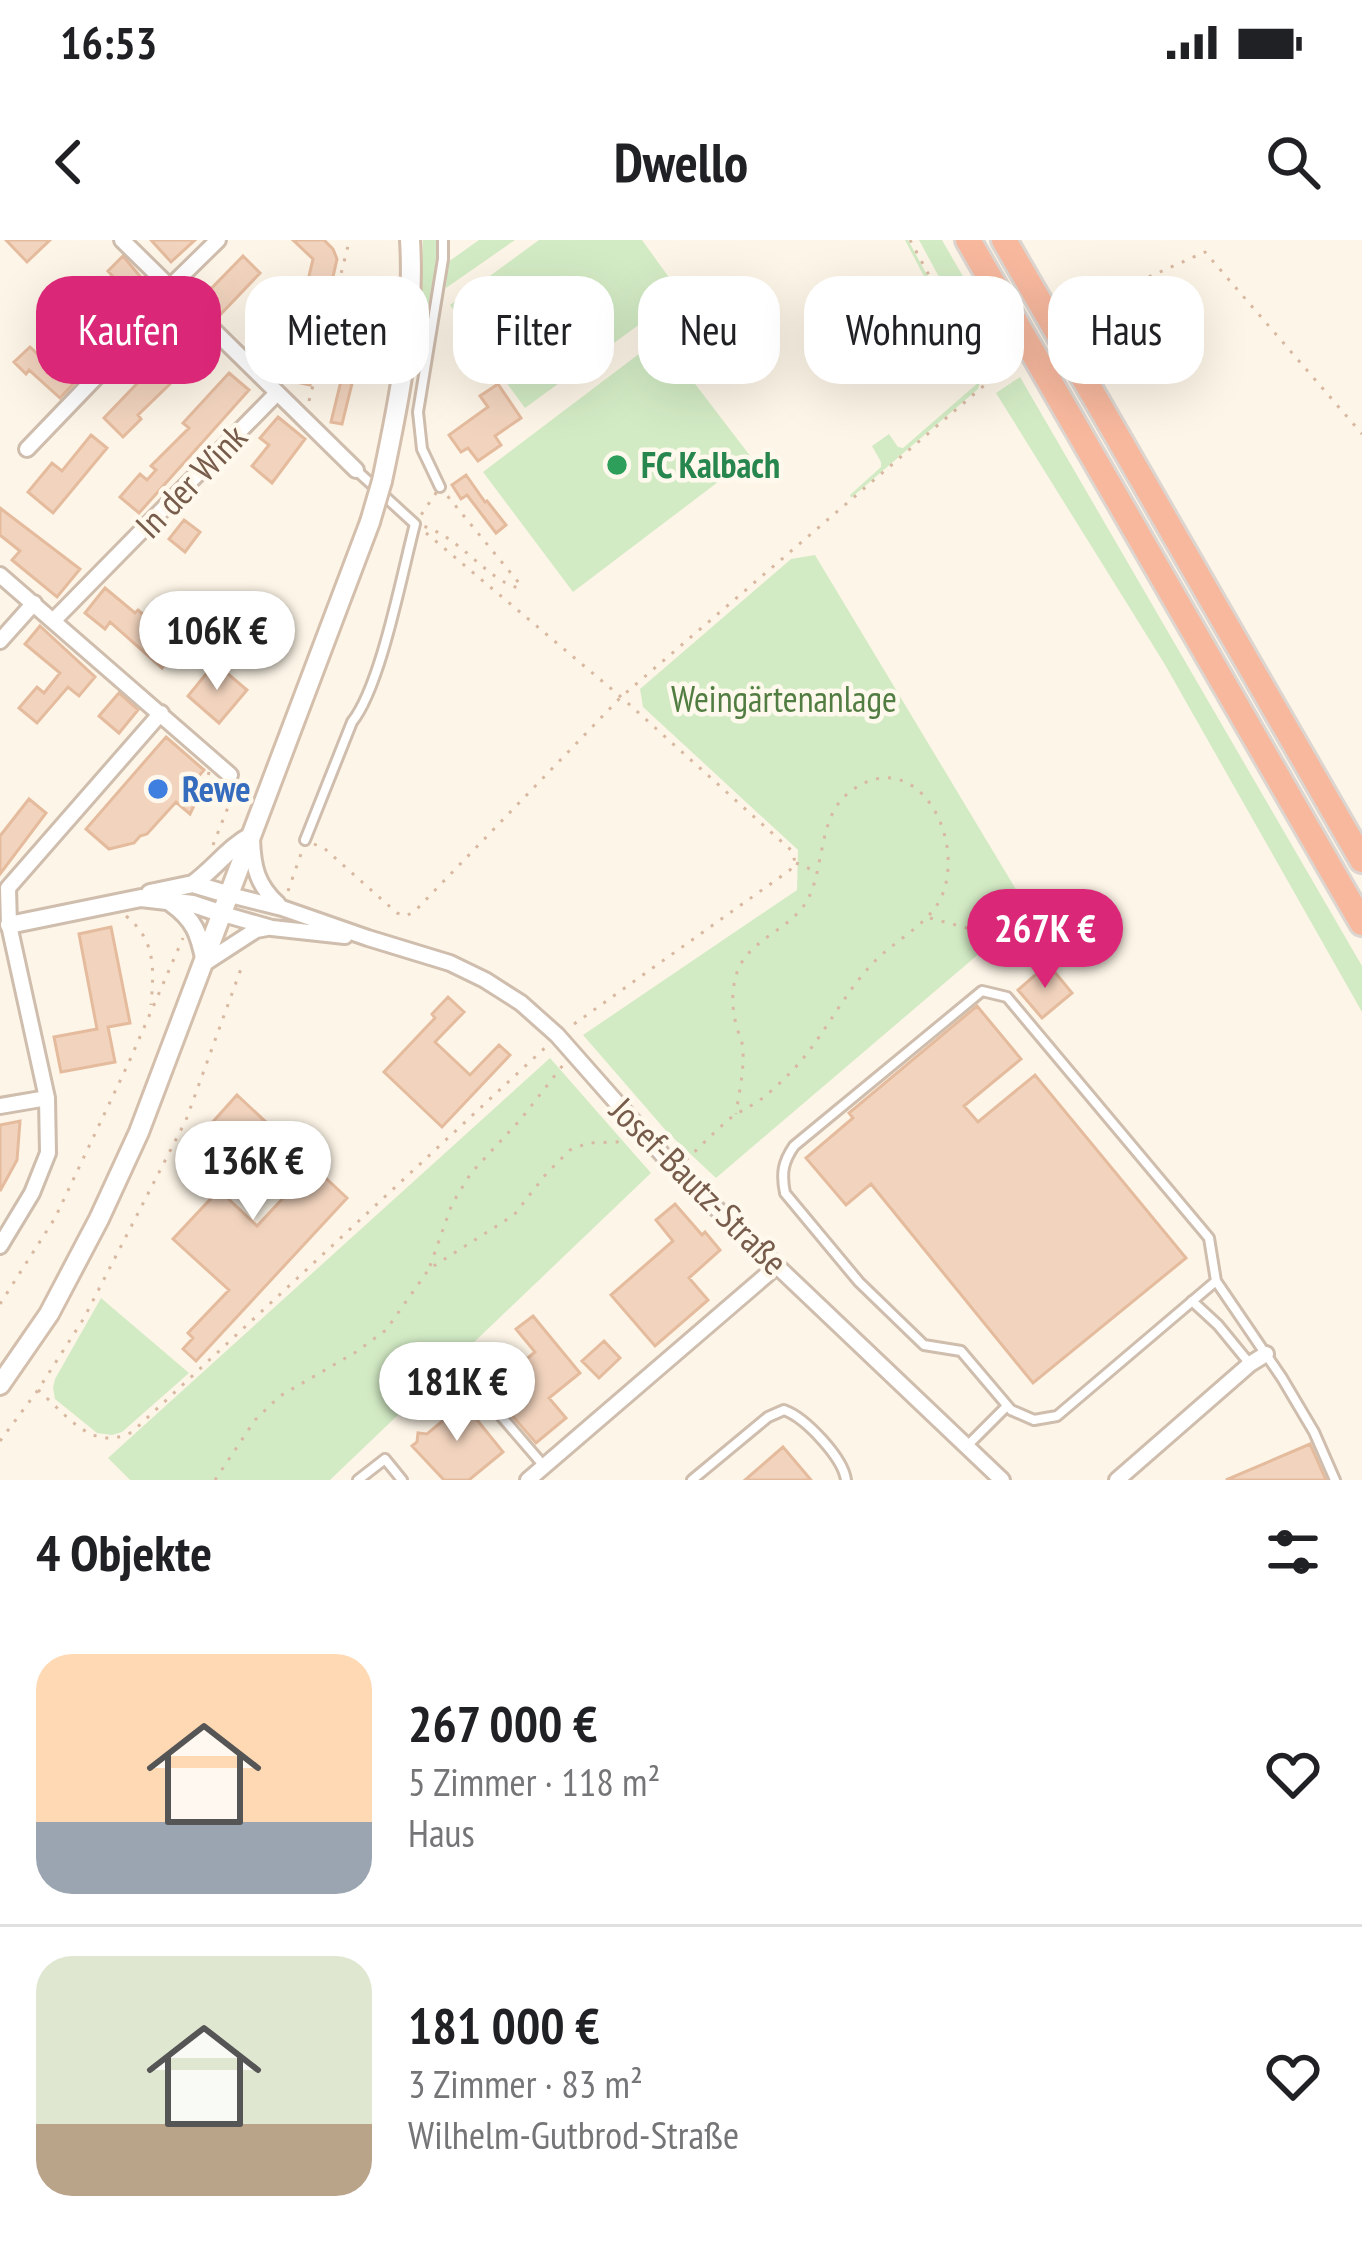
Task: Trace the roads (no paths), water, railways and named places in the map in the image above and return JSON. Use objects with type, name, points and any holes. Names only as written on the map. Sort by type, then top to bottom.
[{"type":"highway","points":[[968,240],[1362,923]]},
{"type":"highway","points":[[1004,240],[1362,860]]},
{"type":"main road","points":[[0,1385],[49,1314],[139,1132],[370,522],[403,384],[413,286],[410,240]]},
{"type":"street","points":[[122,240],[157,276]]},
{"type":"street","points":[[186,276],[218,240]]},
{"type":"street","points":[[221,339],[356,470]]},
{"type":"street","points":[[27,448],[86,384]]},
{"type":"street","name":"In der Wink","points":[[54,620],[277,393]]},
{"type":"street","points":[[0,575],[230,775]]},
{"type":"street","points":[[0,641],[34,603]]},
{"type":"street","points":[[0,1246],[32,1193],[48,1154],[46,1098],[4,926],[8,888],[161,713]]},
{"type":"street","points":[[252,835],[256,877],[282,908]]},
{"type":"street","name":"Josef-Bautz-Straße","points":[[141,898],[156,890],[193,884],[235,844],[252,835]]},
{"type":"street","name":"Josef-Bautz-Straße","points":[[193,884],[272,928],[368,938]]},
{"type":"street","name":"Josef-Bautz-Straße","points":[[4,926],[141,898],[282,908],[451,963],[485,980],[557,1035],[676,1170],[1002,1480]]},
{"type":"street","points":[[166,899],[194,925],[205,963],[256,930],[272,928]]},
{"type":"street","points":[[0,1106],[46,1098]]},
{"type":"street","points":[[538,1475],[777,1266]]},
{"type":"street","points":[[1117,1480],[1266,1354]]},
{"type":"lane","points":[[440,488],[422,448],[418,412],[443,240]]},
{"type":"lane","points":[[305,840],[352,722],[363,708],[415,524],[356,470]]},
{"type":"lane","points":[[1216,1281],[1058,1416],[1034,1420],[1007,1406],[961,1351],[924,1345],[859,1282],[785,1192],[785,1159],[794,1146],[982,991],[1007,997],[1209,1238],[1216,1281],[1314,1432],[1335,1480]]},
{"type":"lane","points":[[1192,1301],[1250,1364]]},
{"type":"lane","points":[[471,1381],[538,1475]]},
{"type":"lane","points":[[967,1446],[1007,1406]]},
{"type":"lane","points":[[692,1480],[768,1417],[784,1410],[803,1420],[841,1464],[846,1480]]},
{"type":"lane","points":[[358,1480],[385,1459],[402,1480]]},
{"type":"place","name":"FC Kalbach","points":[[617,465]]},
{"type":"place","name":"Rewe","points":[[158,789]]},
{"type":"park label","name":"Weingärtenanlage","points":[[784,699]]}]
